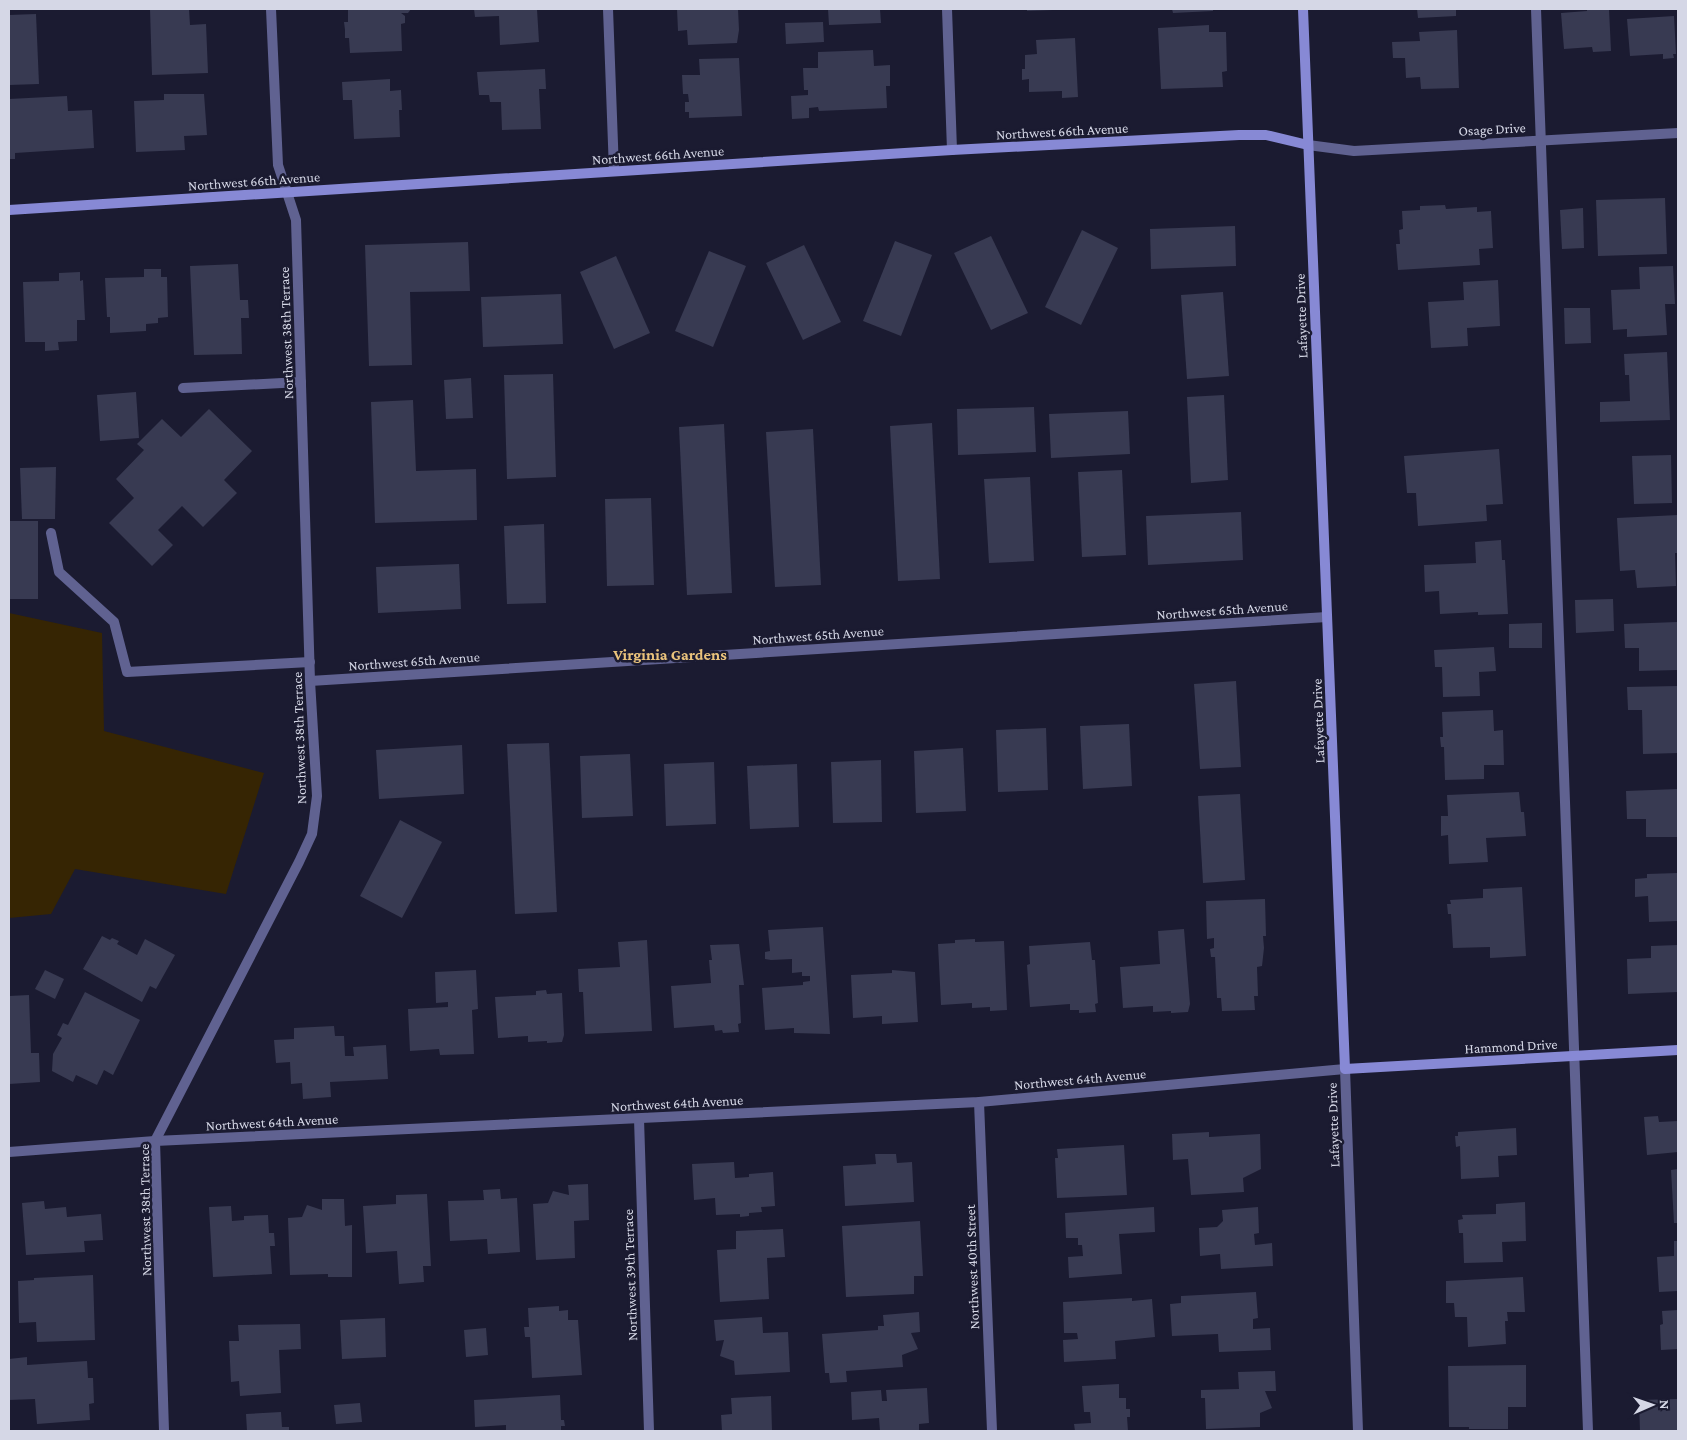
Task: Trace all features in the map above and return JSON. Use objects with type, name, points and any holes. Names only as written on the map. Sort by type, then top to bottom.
[{"type":"street","name":"Northwest 38th Terrace","points":[[164,1431],[155,1141],[312,834],[317,796],[310,681],[296,220],[278,165],[271,9]]},
{"type":"street","points":[[608,9],[614,172]]},
{"type":"street","points":[[947,9],[952,150]]},
{"type":"street","name":"Lafayette Drive","points":[[1302,9],[1358,1431]]},
{"type":"street","points":[[1536,9],[1588,1431]]},
{"type":"street","name":"Osage Drive","points":[[1308,145],[1354,151],[1678,133]]},
{"type":"street","name":"Northwest 66th Avenue","points":[[9,210],[952,150],[1239,135],[1266,136],[1308,145]]},
{"type":"street","points":[[183,388],[301,382]]},
{"type":"street","points":[[51,533],[59,572],[114,622],[127,672],[310,662]]},
{"type":"street","name":"Northwest 65th Avenue","points":[[310,681],[1327,617]]},
{"type":"street","name":"Hammond Drive","points":[[1345,1069],[1678,1050]]},
{"type":"street","name":"Northwest 64th Avenue","points":[[9,1152],[155,1141],[979,1102],[1345,1069]]},
{"type":"street","name":"Northwest 40th Street","points":[[979,1102],[992,1431]]},
{"type":"street","name":"Northwest 39th Terrace","points":[[639,1119],[649,1431]]},
{"type":"shaded area","points":[[9,613],[102,633],[104,731],[264,773],[226,894],[75,869],[51,914],[9,918]]},
{"type":"building","points":[[150,9],[189,9],[190,25],[206,24],[208,73],[152,75]]},
{"type":"building","points":[[348,9],[411,9],[408,13],[401,13],[405,16],[405,23],[401,24],[402,51],[350,53],[349,38],[345,38],[344,22],[348,22]]},
{"type":"building","points":[[474,9],[537,9],[539,42],[500,45],[499,16],[475,17]]},
{"type":"building","points":[[677,9],[738,9],[739,30],[737,43],[688,45],[687,30],[678,31]]},
{"type":"building","points":[[828,9],[880,9],[881,23],[829,25]]},
{"type":"building","points":[[1027,9],[1053,9],[1053,10],[1027,11]]},
{"type":"building","points":[[1172,9],[1213,9],[1213,11],[1173,13]]},
{"type":"building","points":[[1417,9],[1456,9],[1456,16],[1418,18]]},
{"type":"building","points":[[1587,9],[1609,9],[1611,51],[1593,52],[1592,47],[1564,49],[1561,13],[1587,11]]},
{"type":"building","points":[[36,14],[39,84],[9,85],[9,15]]},
{"type":"building","points":[[1674,16],[1676,54],[1673,54],[1674,58],[1663,59],[1663,54],[1630,56],[1627,19]]},
{"type":"building","points":[[823,22],[824,42],[786,44],[785,23]]},
{"type":"building","points":[[1209,25],[1209,32],[1226,32],[1227,71],[1222,72],[1223,87],[1161,89],[1158,28]]},
{"type":"building","points":[[1457,30],[1459,88],[1421,89],[1420,77],[1406,78],[1405,58],[1393,58],[1392,42],[1420,41],[1419,32]]},
{"type":"building","points":[[1075,38],[1078,97],[1062,98],[1062,91],[1029,92],[1029,79],[1022,80],[1022,69],[1025,69],[1025,55],[1037,54],[1036,40]]},
{"type":"building","points":[[873,50],[874,66],[890,65],[890,86],[886,86],[887,108],[819,111],[818,107],[809,108],[809,118],[792,119],[791,96],[808,95],[808,90],[804,90],[803,68],[818,68],[818,52]]},
{"type":"building","points":[[739,58],[742,116],[689,118],[689,112],[685,112],[685,102],[689,102],[688,94],[683,94],[682,75],[700,75],[699,59]]},
{"type":"building","points":[[545,69],[546,89],[539,89],[541,129],[502,130],[501,102],[490,102],[489,95],[479,95],[477,72]]},
{"type":"building","points":[[390,79],[390,91],[401,90],[402,110],[399,110],[400,137],[354,139],[352,100],[343,100],[342,82]]},
{"type":"building","points":[[164,94],[204,94],[207,135],[184,136],[185,150],[136,152],[134,101],[164,100]]},
{"type":"building","points":[[67,96],[68,111],[92,110],[94,148],[15,153],[15,159],[9,159],[9,99]]},
{"type":"building","points":[[1665,198],[1667,254],[1598,256],[1596,200]]},
{"type":"building","points":[[1445,205],[1446,209],[1477,207],[1477,212],[1491,211],[1493,248],[1479,249],[1480,265],[1398,270],[1396,244],[1400,244],[1399,230],[1403,229],[1402,211],[1420,210],[1420,206]]},
{"type":"building","points":[[1583,208],[1584,248],[1562,249],[1560,210]]},
{"type":"building","points":[[1235,226],[1236,266],[1151,269],[1150,229]]},
{"type":"building","points":[[1082,230],[1118,248],[1081,325],[1045,307]]},
{"type":"building","points":[[991,236],[1028,313],[991,330],[954,253]]},
{"type":"building","points":[[895,241],[932,255],[901,336],[863,321]]},
{"type":"building","points":[[468,242],[470,291],[410,292],[412,365],[369,366],[365,245]]},
{"type":"building","points":[[804,245],[841,322],[803,340],[766,263]]},
{"type":"building","points":[[709,251],[746,266],[713,347],[675,331]]},
{"type":"building","points":[[616,256],[650,333],[614,349],[580,272]]},
{"type":"building","points":[[238,264],[240,300],[248,300],[249,318],[241,318],[242,354],[194,355],[190,266]]},
{"type":"building","points":[[1673,266],[1675,304],[1665,304],[1667,335],[1627,337],[1627,329],[1613,330],[1611,290],[1640,289],[1639,267]]},
{"type":"building","points":[[144,269],[161,269],[161,277],[167,277],[168,317],[158,318],[158,323],[146,324],[146,331],[110,333],[110,317],[107,317],[105,278],[144,277]]},
{"type":"building","points":[[80,272],[80,281],[83,280],[85,320],[77,320],[77,341],[58,342],[59,350],[45,351],[45,342],[25,342],[23,282],[59,281],[59,273]]},
{"type":"building","points":[[1498,280],[1500,326],[1467,328],[1468,346],[1431,348],[1428,302],[1464,300],[1463,282]]},
{"type":"building","points":[[1223,292],[1229,376],[1187,379],[1181,295]]},
{"type":"building","points":[[561,294],[563,344],[483,347],[481,297]]},
{"type":"building","points":[[1564,308],[1590,308],[1591,343],[1565,344]]},
{"type":"building","points":[[1667,352],[1670,420],[1600,422],[1600,402],[1630,401],[1629,375],[1625,375],[1624,354]]},
{"type":"building","points":[[553,374],[556,477],[507,479],[504,375]]},
{"type":"building","points":[[471,378],[473,418],[446,419],[444,380]]},
{"type":"building","points":[[136,392],[139,438],[100,441],[97,395]]},
{"type":"building","points":[[1224,395],[1228,480],[1191,483],[1187,397]]},
{"type":"building","points":[[413,400],[416,471],[476,469],[477,520],[375,523],[371,402]]},
{"type":"building","points":[[1034,407],[1036,452],[958,455],[957,409]]},
{"type":"building","points":[[209,409],[252,451],[224,480],[237,493],[203,527],[182,506],[158,530],[173,545],[152,566],[109,523],[134,498],[116,479],[144,450],[137,444],[162,419],[181,437]]},
{"type":"building","points":[[1128,411],[1130,454],[1051,458],[1049,414]]},
{"type":"building","points":[[932,423],[940,579],[898,581],[890,426]]},
{"type":"building","points":[[724,424],[732,593],[687,595],[679,427]]},
{"type":"building","points":[[813,429],[821,585],[775,587],[766,432]]},
{"type":"building","points":[[1499,449],[1503,504],[1486,505],[1487,521],[1418,526],[1416,493],[1407,493],[1404,456]]},
{"type":"building","points":[[1671,455],[1672,503],[1634,504],[1632,456]]},
{"type":"building","points":[[56,467],[55,519],[22,519],[20,468]]},
{"type":"building","points":[[1122,470],[1126,555],[1082,557],[1078,472]]},
{"type":"building","points":[[1030,477],[1034,561],[989,563],[984,479]]},
{"type":"building","points":[[651,498],[654,585],[607,586],[605,499]]},
{"type":"building","points":[[1241,512],[1243,560],[1148,565],[1146,516]]},
{"type":"building","points":[[1678,515],[1677,553],[1675,553],[1676,586],[1637,588],[1635,570],[1620,571],[1617,518]]},
{"type":"building","points":[[9,521],[38,521],[38,599],[9,599]]},
{"type":"building","points":[[544,524],[546,603],[507,604],[504,526]]},
{"type":"building","points":[[1501,540],[1502,560],[1505,560],[1508,614],[1478,615],[1478,612],[1440,614],[1439,591],[1425,592],[1424,565],[1476,563],[1475,542]]},
{"type":"building","points":[[459,564],[461,609],[378,613],[376,567]]},
{"type":"building","points":[[1613,599],[1614,631],[1576,633],[1575,600]]},
{"type":"building","points":[[1677,622],[1678,670],[1639,671],[1639,648],[1625,648],[1624,624]]},
{"type":"building","points":[[1542,623],[1542,648],[1509,648],[1509,624]]},
{"type":"building","points":[[1494,647],[1496,671],[1479,672],[1480,696],[1443,697],[1442,667],[1435,667],[1434,650]]},
{"type":"building","points":[[1236,681],[1241,767],[1200,769],[1194,684]]},
{"type":"building","points":[[1678,686],[1678,753],[1643,754],[1642,710],[1628,710],[1627,687]]},
{"type":"building","points":[[1493,710],[1494,731],[1503,730],[1504,765],[1484,765],[1484,779],[1445,780],[1444,747],[1441,747],[1440,737],[1443,737],[1442,712]]},
{"type":"building","points":[[1129,724],[1132,786],[1083,789],[1080,726]]},
{"type":"building","points":[[1046,728],[1048,790],[998,792],[996,730]]},
{"type":"building","points":[[549,743],[557,912],[515,914],[507,744]]},
{"type":"building","points":[[462,745],[464,794],[379,799],[376,750]]},
{"type":"building","points":[[963,748],[966,811],[916,813],[914,751]]},
{"type":"building","points":[[630,754],[633,816],[582,818],[580,756]]},
{"type":"building","points":[[881,760],[882,822],[833,823],[831,762]]},
{"type":"building","points":[[714,762],[716,824],[666,826],[664,764]]},
{"type":"building","points":[[797,764],[799,827],[750,829],[747,766]]},
{"type":"building","points":[[1678,789],[1678,837],[1646,837],[1646,819],[1627,819],[1626,791]]},
{"type":"building","points":[[1519,792],[1521,812],[1524,812],[1526,836],[1486,838],[1488,862],[1449,864],[1448,835],[1441,836],[1441,816],[1448,816],[1447,795]]},
{"type":"building","points":[[1240,794],[1245,880],[1203,883],[1198,796]]},
{"type":"building","points":[[400,820],[442,842],[402,918],[360,896]]},
{"type":"building","points":[[1678,873],[1678,921],[1649,922],[1648,896],[1635,897],[1635,879],[1647,878],[1647,874]]},
{"type":"building","points":[[1522,887],[1526,956],[1490,958],[1490,947],[1453,948],[1451,914],[1448,914],[1447,904],[1451,904],[1450,900],[1483,898],[1483,889]]},
{"type":"building","points":[[1265,899],[1266,936],[1263,936],[1262,966],[1257,967],[1258,996],[1254,996],[1255,1010],[1222,1011],[1221,998],[1217,998],[1215,957],[1211,957],[1210,949],[1214,948],[1214,938],[1207,939],[1206,901]]},
{"type":"building","points":[[823,927],[830,1034],[794,1033],[794,1028],[765,1030],[762,988],[803,985],[803,982],[810,981],[810,976],[802,976],[802,972],[792,973],[792,959],[765,959],[765,952],[770,951],[768,930]]},
{"type":"building","points":[[1184,929],[1190,1004],[1188,1012],[1153,1012],[1153,1006],[1123,1008],[1120,967],[1160,964],[1158,931]]},
{"type":"building","points":[[102,936],[110,940],[112,938],[119,941],[117,944],[137,955],[145,939],[175,955],[156,989],[150,986],[142,1002],[83,969]]},
{"type":"building","points":[[975,939],[975,942],[1004,941],[1007,1010],[990,1011],[990,1007],[972,1008],[972,1003],[941,1005],[938,944],[955,943],[955,940]]},
{"type":"building","points":[[647,940],[652,1031],[585,1034],[583,992],[579,992],[578,969],[620,967],[618,942]]},
{"type":"building","points":[[1090,942],[1092,960],[1095,960],[1098,1003],[1095,1004],[1096,1012],[1079,1013],[1079,1010],[1070,1010],[1070,1004],[1030,1007],[1027,965],[1030,964],[1029,946]]},
{"type":"building","points":[[739,944],[744,985],[739,985],[741,1023],[738,1024],[739,1032],[723,1033],[722,1030],[715,1031],[714,1025],[674,1028],[671,986],[711,983],[709,960],[712,960],[710,945]]},
{"type":"building","points":[[1678,945],[1678,992],[1628,994],[1627,959],[1651,958],[1651,946]]},
{"type":"building","points":[[45,970],[64,979],[55,999],[35,989]]},
{"type":"building","points":[[476,970],[478,1009],[472,1010],[474,1054],[440,1055],[439,1049],[410,1051],[408,1009],[448,1007],[448,1002],[436,1003],[435,972]]},
{"type":"building","points":[[892,970],[915,972],[918,1022],[882,1024],[882,1016],[853,1018],[851,975],[892,973]]},
{"type":"building","points":[[546,990],[547,994],[562,993],[564,1035],[562,1042],[528,1042],[528,1036],[498,1038],[495,997],[536,995],[536,991]]},
{"type":"building","points":[[85,992],[140,1020],[113,1075],[104,1070],[97,1085],[76,1075],[73,1082],[52,1071],[53,1054],[62,1038],[57,1035],[63,1023],[68,1025]]},
{"type":"building","points":[[29,995],[31,1053],[39,1053],[40,1082],[9,1084],[9,996]]},
{"type":"building","points":[[334,1026],[335,1036],[344,1036],[345,1056],[354,1056],[353,1047],[386,1045],[388,1079],[330,1082],[331,1097],[303,1099],[302,1083],[291,1084],[290,1062],[276,1063],[274,1040],[294,1039],[294,1028]]},
{"type":"building","points":[[1658,1116],[1659,1122],[1678,1121],[1678,1152],[1647,1155],[1644,1117]]},
{"type":"building","points":[[1516,1128],[1517,1155],[1498,1156],[1499,1177],[1461,1179],[1460,1146],[1456,1147],[1455,1136],[1458,1136],[1458,1132]]},
{"type":"building","points":[[1209,1132],[1209,1137],[1260,1134],[1261,1169],[1243,1178],[1244,1192],[1191,1195],[1188,1159],[1173,1160],[1172,1134]]},
{"type":"building","points":[[1124,1145],[1127,1195],[1057,1198],[1055,1158],[1058,1158],[1057,1149]]},
{"type":"building","points":[[875,1154],[896,1154],[897,1163],[912,1162],[914,1202],[845,1206],[843,1166],[876,1164]]},
{"type":"building","points":[[734,1162],[735,1178],[749,1177],[749,1174],[773,1172],[775,1206],[761,1207],[762,1212],[749,1213],[749,1216],[740,1217],[740,1214],[716,1215],[715,1198],[694,1200],[692,1164]]},
{"type":"building","points":[[1678,1169],[1678,1223],[1674,1223],[1671,1170]]},
{"type":"building","points":[[588,1184],[589,1220],[574,1221],[575,1258],[536,1260],[533,1204],[548,1203],[553,1191],[569,1195],[568,1185]]},
{"type":"building","points":[[500,1189],[501,1199],[517,1198],[520,1252],[488,1254],[487,1239],[450,1241],[448,1201],[484,1200],[483,1190]]},
{"type":"building","points":[[427,1194],[431,1266],[423,1266],[424,1282],[399,1284],[397,1251],[366,1253],[363,1206],[396,1204],[396,1195]]},
{"type":"building","points":[[322,1199],[344,1199],[345,1226],[352,1225],[352,1277],[328,1277],[328,1274],[290,1275],[288,1218],[302,1217],[307,1205],[322,1210]]},
{"type":"building","points":[[44,1201],[45,1209],[66,1207],[67,1217],[101,1214],[103,1240],[84,1241],[85,1252],[26,1255],[22,1203]]},
{"type":"building","points":[[1525,1202],[1526,1241],[1502,1242],[1503,1262],[1464,1263],[1463,1233],[1459,1233],[1458,1220],[1463,1219],[1462,1215],[1496,1214],[1496,1204]]},
{"type":"building","points":[[231,1206],[232,1221],[244,1220],[244,1216],[268,1215],[269,1233],[274,1233],[275,1246],[270,1246],[272,1274],[213,1277],[209,1207]]},
{"type":"building","points":[[1154,1207],[1155,1232],[1119,1234],[1122,1274],[1069,1278],[1068,1257],[1083,1256],[1082,1245],[1078,1245],[1078,1238],[1066,1238],[1065,1213]]},
{"type":"building","points":[[1258,1207],[1259,1233],[1254,1234],[1255,1245],[1272,1243],[1273,1266],[1221,1269],[1220,1254],[1200,1256],[1199,1228],[1217,1227],[1223,1221],[1222,1210]]},
{"type":"building","points":[[920,1221],[923,1276],[914,1276],[914,1294],[846,1297],[842,1226]]},
{"type":"building","points":[[783,1229],[785,1257],[767,1258],[769,1299],[720,1302],[717,1250],[736,1249],[736,1231]]},
{"type":"building","points":[[1674,1241],[1678,1241],[1678,1291],[1659,1292],[1657,1257],[1674,1256]]},
{"type":"building","points":[[93,1275],[95,1340],[37,1342],[36,1322],[19,1323],[18,1281],[34,1280],[34,1278]]},
{"type":"building","points":[[1523,1277],[1525,1312],[1507,1312],[1508,1321],[1505,1321],[1506,1344],[1468,1347],[1467,1317],[1455,1317],[1454,1303],[1446,1303],[1446,1281]]},
{"type":"building","points":[[1256,1292],[1258,1318],[1253,1319],[1253,1329],[1270,1328],[1271,1350],[1219,1352],[1218,1334],[1172,1336],[1170,1304],[1181,1303],[1181,1296]]},
{"type":"building","points":[[1132,1298],[1132,1301],[1152,1299],[1155,1337],[1115,1341],[1116,1359],[1064,1362],[1063,1340],[1078,1339],[1077,1333],[1064,1333],[1063,1302]]},
{"type":"building","points":[[559,1306],[559,1311],[568,1310],[568,1320],[578,1320],[582,1375],[532,1378],[530,1337],[525,1337],[524,1327],[529,1327],[528,1308]]},
{"type":"building","points":[[1678,1310],[1678,1349],[1661,1350],[1660,1325],[1663,1324],[1662,1311]]},
{"type":"building","points":[[919,1312],[920,1332],[911,1333],[918,1349],[902,1355],[903,1367],[846,1371],[847,1382],[830,1383],[829,1373],[825,1373],[822,1334],[878,1330],[878,1326],[884,1326],[883,1315]]},
{"type":"building","points":[[762,1317],[763,1333],[788,1332],[790,1372],[735,1375],[734,1361],[720,1356],[724,1340],[716,1341],[714,1320]]},
{"type":"building","points":[[385,1318],[386,1357],[342,1359],[340,1320]]},
{"type":"building","points":[[300,1324],[301,1349],[279,1350],[281,1393],[240,1396],[239,1381],[231,1382],[229,1341],[239,1341],[238,1325]]},
{"type":"building","points":[[486,1328],[488,1355],[466,1357],[464,1330]]},
{"type":"building","points":[[27,1357],[27,1365],[87,1361],[88,1378],[93,1378],[94,1403],[89,1404],[90,1420],[37,1424],[35,1399],[9,1400],[9,1359]]},
{"type":"building","points":[[1526,1365],[1526,1407],[1508,1407],[1508,1429],[1449,1427],[1448,1366]]},
{"type":"building","points":[[1275,1371],[1276,1391],[1265,1391],[1272,1408],[1260,1413],[1260,1427],[1206,1429],[1205,1398],[1201,1398],[1201,1390],[1239,1389],[1238,1372]]},
{"type":"building","points":[[1119,1384],[1119,1398],[1126,1398],[1126,1409],[1130,1409],[1130,1417],[1127,1417],[1128,1431],[1075,1431],[1074,1424],[1091,1423],[1090,1412],[1084,1412],[1082,1386]]},
{"type":"building","points":[[927,1388],[929,1423],[919,1424],[919,1431],[880,1431],[879,1418],[852,1420],[851,1392],[881,1390],[882,1401],[887,1401],[886,1390]]},
{"type":"building","points":[[560,1395],[561,1420],[564,1420],[565,1426],[561,1426],[561,1431],[506,1431],[506,1425],[475,1427],[474,1400]]},
{"type":"building","points":[[771,1396],[772,1431],[722,1431],[721,1415],[732,1414],[731,1398]]},
{"type":"building","points":[[1678,1399],[1678,1431],[1640,1431],[1639,1400]]},
{"type":"building","points":[[360,1403],[362,1422],[336,1424],[334,1405]]},
{"type":"building","points":[[281,1412],[282,1427],[289,1427],[289,1431],[247,1431],[246,1414]]},
{"type":"district","name":"Virginia Gardens","points":[[670,654]]}]
